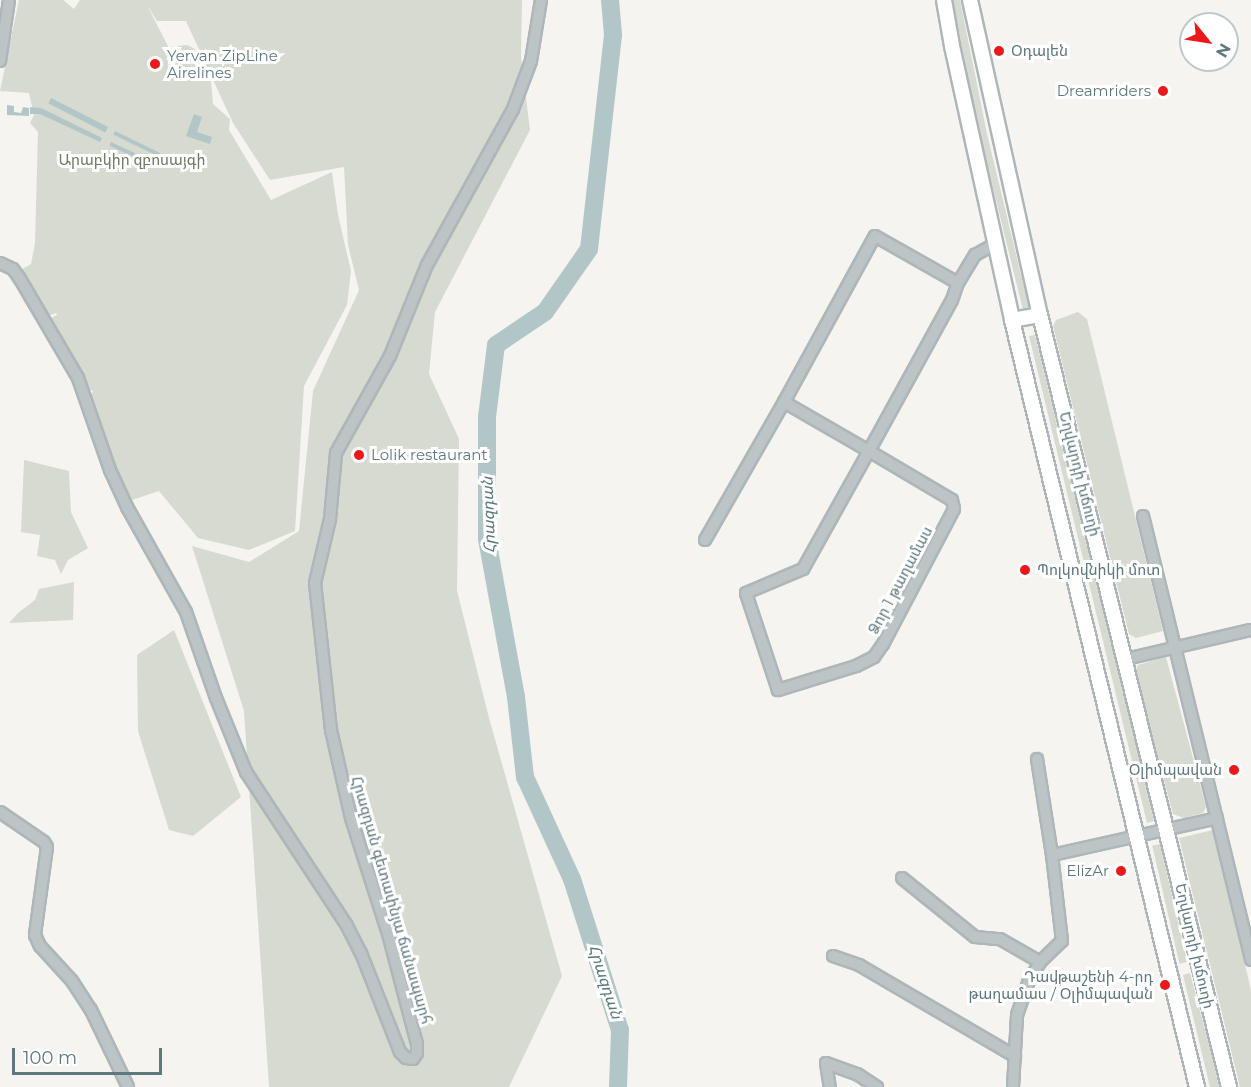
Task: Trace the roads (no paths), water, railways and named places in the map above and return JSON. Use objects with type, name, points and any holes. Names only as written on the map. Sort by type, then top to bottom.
[{"type":"main road","name":"Եղվարդի խճուղի","points":[[944,0],[1012,320],[1197,1087]]},
{"type":"main road","name":"Եղվարդի խճուղի","points":[[970,0],[1040,315],[1229,1087]]},
{"type":"main road","points":[[1012,320],[1040,315]]},
{"type":"street","points":[[0,61],[9,0]]},
{"type":"street","name":"Հրազդան գետափնյա ճանապարհ","points":[[0,263],[13,269],[20,279],[78,378],[110,470],[127,507],[186,612],[216,698],[246,772],[347,926],[362,953],[400,1052],[406,1058],[413,1059],[417,1053],[417,1044],[389,937],[351,818],[331,730],[315,583],[330,519],[336,453],[390,356],[427,265],[513,109],[531,61],[541,0]]},
{"type":"street","points":[[705,540],[875,236],[958,283]]},
{"type":"street","name":"Ձոր 1 թաղամաս","points":[[784,402],[869,451],[952,500],[954,509],[874,657],[856,666],[778,690],[746,593],[803,569],[869,451],[952,300],[958,283],[975,255],[995,244]]},
{"type":"street","points":[[1143,516],[1251,960]]},
{"type":"street","points":[[1126,659],[1251,630]]},
{"type":"street","points":[[1013,1087],[1017,1015],[1028,983],[1040,962],[1062,941],[1037,759]]},
{"type":"street","points":[[0,812],[44,842],[47,847],[35,935],[40,946],[72,981],[91,1010],[128,1087]]},
{"type":"street","points":[[1052,855],[1217,818]]},
{"type":"street","points":[[902,878],[975,937],[1000,939],[1040,962]]},
{"type":"street","points":[[833,956],[859,965],[1015,1056]]},
{"type":"street","points":[[830,1087],[826,1063],[857,1074],[877,1087]]},
{"type":"waterway","name":"Հրազդան","points":[[610,0],[613,35],[589,249],[545,312],[496,345],[487,417],[487,539],[516,697],[525,777],[572,879],[620,1030],[618,1087]]},
{"type":"place","name":"Օդալեն","points":[[999,51]]},
{"type":"place","name":"Yervan ZipLine Airelines","points":[[155,64]]},
{"type":"place","name":"Dreamriders","points":[[1163,91]]},
{"type":"place","name":"Lolik restaurant","points":[[359,455]]},
{"type":"place","name":"Պոլկովնիկի մոտ","points":[[1025,570]]},
{"type":"place","name":"Օլիմպավան","points":[[1234,770]]},
{"type":"place","name":"ElizAr","points":[[1121,871]]},
{"type":"place","name":"Դավթաշենի 4-րդ թաղամաս / Օլիմպավան","points":[[1165,985]]},
{"type":"park label","name":"Արաբկիր զբոսայգի","points":[[132,160]]}]
